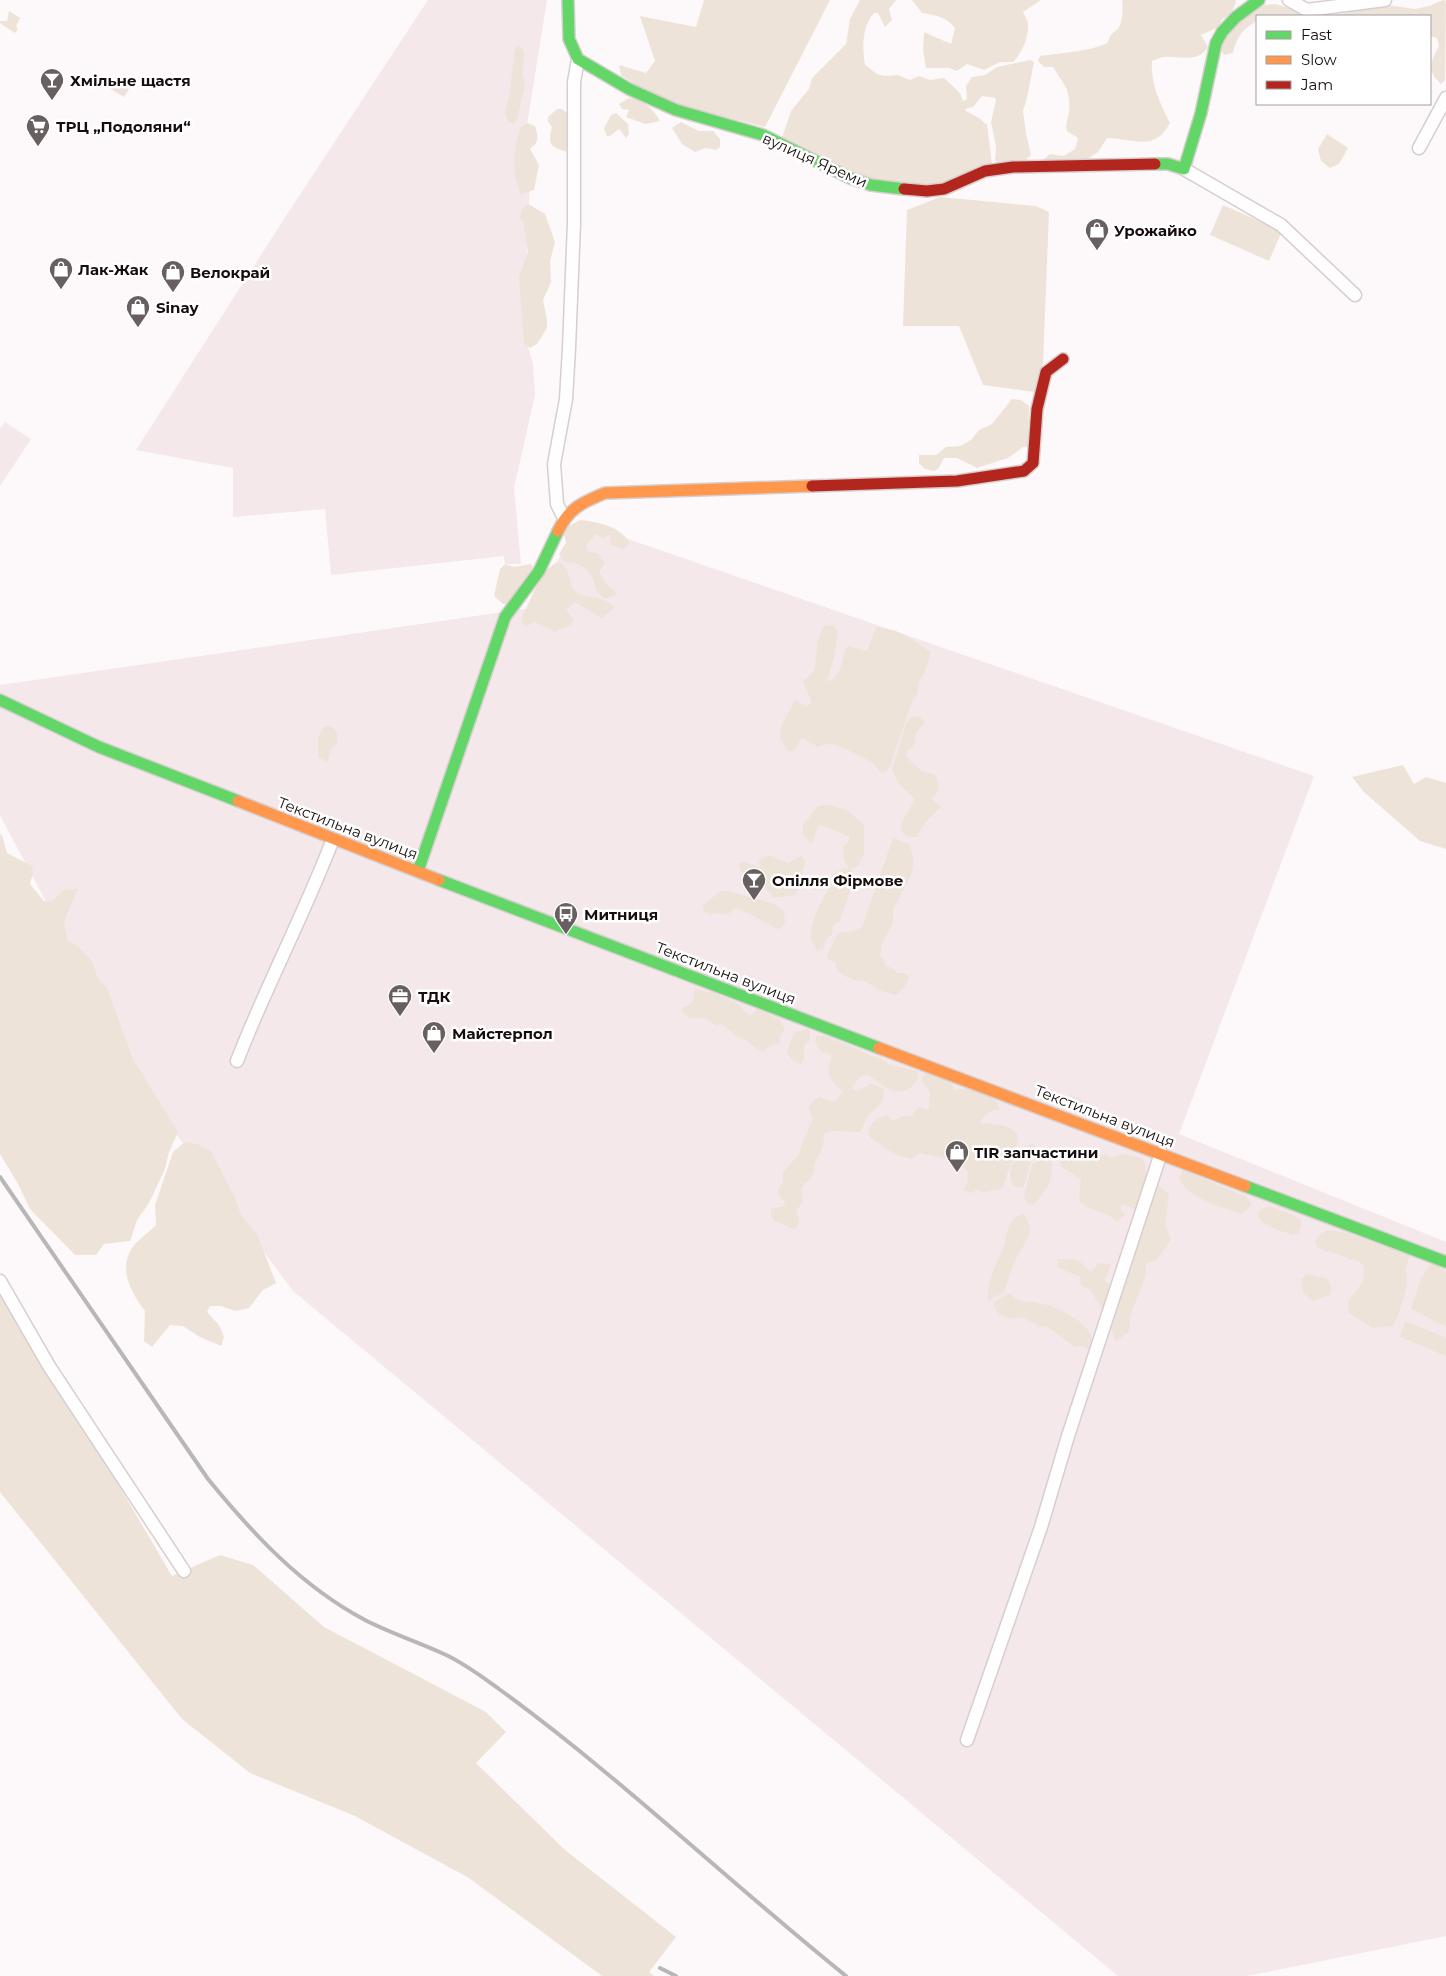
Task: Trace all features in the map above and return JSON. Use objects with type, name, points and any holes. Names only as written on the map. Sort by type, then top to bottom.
[{"type":"street","points":[[564,518],[557,504],[554,464],[566,399],[574,223],[574,82],[578,59],[569,39],[568,0]]},
{"type":"street","points":[[1184,169],[1201,113],[1216,43],[1222,32],[1236,17],[1259,0]]},
{"type":"street","points":[[1289,0],[1307,10],[1385,0]]},
{"type":"street","name":"вулиця Яреми","points":[[578,59],[629,89],[676,110],[763,135],[850,178],[870,185],[927,191],[944,189],[985,170],[1013,167],[1168,164],[1184,169],[1281,225],[1355,295]]},
{"type":"street","points":[[1419,148],[1446,98]]},
{"type":"street","points":[[418,871],[505,617],[520,599],[538,571],[564,518],[582,502],[605,492],[957,481],[1024,471],[1033,463],[1037,409],[1046,372],[1063,359]]},
{"type":"street","name":"Текстильна вулиця","points":[[0,700],[98,747],[333,839],[1446,1262]]},
{"type":"street","points":[[237,1061],[251,1024],[317,882],[333,839]]},
{"type":"street","points":[[968,1740],[1041,1527],[1068,1436],[1161,1153]]},
{"type":"street","points":[[0,1281],[49,1366],[184,1571]]},
{"type":"shaded area","points":[[428,0],[547,0],[523,150],[531,163],[524,310],[526,340],[533,364],[535,395],[514,488],[521,564],[505,564],[504,556],[331,575],[325,509],[233,517],[233,468],[136,450],[284,219]]},
{"type":"shaded area","points":[[704,0],[830,0],[765,127],[659,100],[621,75],[619,65],[646,73],[655,61],[640,16],[696,27]]},
{"type":"shaded area","points":[[860,0],[896,0],[889,9],[892,20],[885,27],[878,13],[874,13],[865,31],[863,51],[865,65],[877,74],[885,76],[898,75],[910,80],[919,76],[930,80],[944,78],[960,93],[963,101],[967,99],[966,86],[972,77],[985,75],[997,67],[1030,60],[1034,62],[1023,111],[1031,155],[1020,166],[995,161],[996,147],[991,122],[996,100],[995,98],[982,96],[973,107],[965,109],[987,125],[992,164],[937,189],[859,183],[782,138],[791,111],[809,89],[812,78],[846,44],[850,19]]},
{"type":"shaded area","points":[[912,0],[1041,0],[1023,12],[1028,22],[1026,39],[1013,62],[1000,62],[984,70],[967,64],[957,71],[949,68],[926,68],[923,50],[924,32],[951,44],[955,28],[944,19],[922,13]]},
{"type":"shaded area","points":[[1122,0],[1236,0],[1232,11],[1222,19],[1219,27],[1201,35],[1208,47],[1204,52],[1194,57],[1163,57],[1152,61],[1154,85],[1159,101],[1170,123],[1157,138],[1143,142],[1107,138],[1098,152],[1081,163],[1043,160],[1050,154],[1064,156],[1075,149],[1078,138],[1067,131],[1066,123],[1069,112],[1068,92],[1053,67],[1044,67],[1038,61],[1040,56],[1087,49],[1108,42],[1110,36],[1118,29],[1120,24]]},
{"type":"shaded area","points":[[1443,0],[1446,1],[1445,80],[1441,84],[1431,70],[1432,61],[1439,45],[1437,38],[1431,36],[1431,15],[1334,15],[1388,5],[1415,9]]},
{"type":"shaded area","points":[[1275,4],[1313,15],[1256,15],[1256,22],[1241,34],[1233,53],[1224,55],[1219,47],[1226,31],[1265,5]]},
{"type":"shaded area","points":[[9,11],[20,18],[16,26],[18,29],[15,33],[0,23],[0,21],[7,21]]},
{"type":"shaded area","points":[[518,45],[522,48],[524,54],[522,73],[525,84],[517,120],[513,124],[508,121],[505,110],[509,98],[515,50]]},
{"type":"shaded area","points":[[109,77],[129,89],[124,97],[104,85]]},
{"type":"shaded area","points":[[629,98],[648,106],[660,121],[645,124],[626,117],[629,110],[622,109],[619,104]]},
{"type":"shaded area","points":[[557,109],[562,109],[569,114],[568,152],[554,147],[550,142],[552,127],[548,122],[548,117]]},
{"type":"shaded area","points":[[616,113],[628,124],[629,134],[626,138],[619,129],[610,136],[607,136],[604,128],[611,115]]},
{"type":"shaded area","points":[[681,122],[699,131],[713,131],[720,139],[720,147],[716,150],[705,148],[695,152],[682,144],[672,128]]},
{"type":"shaded area","points":[[528,123],[535,126],[537,139],[530,149],[539,165],[534,190],[521,194],[514,169],[514,160],[516,143],[521,127]]},
{"type":"shaded area","points":[[1327,134],[1348,148],[1339,164],[1330,168],[1321,161],[1318,149]]},
{"type":"shaded area","points":[[940,197],[1036,206],[1049,212],[1043,363],[1035,392],[983,385],[959,326],[903,326],[907,210]]},
{"type":"shaded area","points":[[528,204],[545,214],[555,242],[550,261],[551,282],[543,300],[547,328],[537,344],[530,348],[524,343],[519,277],[528,252],[523,220],[520,219],[522,209]]},
{"type":"shaded area","points":[[1223,205],[1282,231],[1269,261],[1210,235]]},
{"type":"shaded area","points":[[1012,399],[1021,400],[1029,406],[1028,447],[1023,447],[1008,458],[977,468],[957,458],[944,458],[938,469],[934,471],[925,469],[919,463],[919,455],[936,455],[946,447],[960,446],[971,440],[979,430],[992,424]]},
{"type":"shaded area","points":[[5,422],[31,439],[0,486],[0,429]]},
{"type":"shaded area","points":[[580,520],[595,522],[615,529],[626,537],[630,543],[623,549],[610,545],[611,537],[608,535],[604,539],[596,534],[586,545],[588,552],[598,553],[605,563],[599,572],[607,585],[616,592],[615,596],[604,598],[596,591],[593,579],[583,566],[565,562],[559,554],[566,543],[563,529]]},
{"type":"shaded area","points":[[579,522],[1314,776],[1179,1134],[1446,1242],[1446,1936],[1247,1976],[1118,1976],[293,1291],[151,1100],[0,815],[0,685],[531,608]]},
{"type":"shaded area","points":[[559,562],[566,568],[572,587],[577,593],[601,599],[615,607],[602,618],[575,602],[566,610],[574,620],[573,623],[555,632],[535,622],[527,626],[522,623],[522,617],[537,585],[547,570]]},
{"type":"shaded area","points":[[505,564],[514,567],[531,564],[533,567],[507,604],[503,604],[494,596],[500,569]]},
{"type":"shaded area","points":[[833,625],[838,632],[828,679],[829,682],[839,671],[848,646],[867,651],[876,627],[890,629],[902,634],[931,652],[926,669],[919,681],[917,694],[913,700],[891,765],[885,772],[882,773],[874,764],[860,756],[832,744],[818,747],[803,738],[794,751],[788,751],[780,737],[781,727],[795,700],[807,707],[812,702],[803,682],[814,671],[818,641],[823,626]]},
{"type":"shaded area","points":[[918,716],[925,722],[916,733],[914,746],[907,751],[906,757],[922,771],[936,775],[939,789],[932,799],[941,807],[924,824],[917,837],[908,837],[901,831],[902,822],[915,799],[899,784],[892,770],[906,724],[910,718]]},
{"type":"shaded area","points":[[324,727],[332,727],[338,733],[337,744],[331,749],[328,762],[318,757],[318,737]]},
{"type":"shaded area","points":[[1403,765],[1414,784],[1426,777],[1446,783],[1446,849],[1420,841],[1364,792],[1352,777]]},
{"type":"shaded area","points":[[831,805],[848,811],[864,825],[864,854],[858,866],[850,869],[854,875],[854,881],[840,920],[833,925],[832,935],[827,938],[823,949],[817,950],[810,939],[812,924],[817,910],[830,887],[832,875],[844,868],[849,869],[844,860],[843,847],[849,841],[849,836],[821,825],[818,826],[812,844],[803,835],[803,825],[818,806]]},
{"type":"shaded area","points":[[0,834],[2,835],[7,853],[32,866],[33,873],[30,884],[44,901],[52,901],[64,890],[78,889],[64,921],[67,940],[80,948],[92,961],[98,979],[107,988],[133,1059],[178,1132],[169,1152],[165,1169],[149,1203],[137,1220],[130,1241],[104,1244],[96,1255],[75,1255],[30,1209],[17,1182],[0,1154]]},
{"type":"shaded area","points":[[893,838],[909,844],[914,860],[912,873],[893,910],[893,923],[882,943],[880,956],[886,966],[892,968],[897,973],[904,973],[909,977],[906,986],[896,995],[878,990],[865,981],[856,981],[845,976],[837,970],[835,962],[827,959],[838,933],[854,931],[862,927]]},
{"type":"shaded area","points":[[769,855],[788,863],[801,856],[805,860],[801,882],[795,895],[774,898],[764,886],[740,870],[739,864],[744,862],[760,868],[759,860]]},
{"type":"shaded area","points":[[721,891],[728,891],[775,904],[784,912],[785,923],[781,928],[777,929],[735,908],[727,915],[716,913],[710,915],[705,912],[702,906]]},
{"type":"shaded area","points":[[695,989],[711,991],[737,1003],[748,1015],[752,1015],[757,1009],[779,1019],[785,1029],[779,1038],[780,1044],[771,1046],[763,1051],[758,1050],[746,1040],[737,1037],[725,1026],[720,1024],[717,1026],[704,1018],[690,1019],[682,1011],[683,1008],[693,1001]]},
{"type":"shaded area","points":[[808,1029],[810,1031],[810,1040],[804,1045],[804,1058],[801,1064],[792,1060],[787,1053],[788,1048],[793,1033]]},
{"type":"shaded area","points":[[816,1036],[825,1036],[880,1058],[890,1065],[917,1071],[918,1079],[910,1088],[902,1092],[886,1087],[868,1075],[861,1076],[853,1085],[853,1090],[858,1091],[872,1083],[883,1089],[882,1102],[867,1117],[860,1132],[835,1131],[823,1134],[824,1142],[816,1159],[813,1175],[801,1188],[803,1201],[796,1211],[799,1220],[796,1229],[793,1229],[774,1221],[771,1215],[771,1209],[784,1206],[785,1202],[778,1192],[783,1182],[783,1172],[799,1155],[813,1119],[808,1107],[815,1099],[820,1097],[832,1102],[836,1101],[843,1091],[831,1078],[829,1071],[831,1055],[821,1052],[815,1042]]},
{"type":"shaded area","points":[[925,1073],[951,1081],[954,1091],[972,1089],[998,1103],[999,1110],[993,1110],[988,1113],[980,1123],[1004,1126],[1017,1133],[1018,1144],[1002,1189],[984,1192],[976,1190],[972,1193],[963,1190],[967,1183],[968,1173],[959,1164],[919,1153],[912,1159],[906,1158],[889,1150],[869,1136],[871,1125],[883,1116],[887,1115],[893,1121],[904,1116],[911,1116],[919,1107],[929,1110],[930,1092],[921,1081]]},
{"type":"shaded area","points":[[1077,1097],[1095,1111],[1098,1116],[1093,1119],[1090,1118],[1064,1106],[1060,1101],[1065,1098]]},
{"type":"shaded area","points":[[185,1142],[197,1144],[211,1151],[235,1198],[241,1215],[257,1234],[276,1283],[263,1290],[249,1308],[235,1311],[221,1306],[210,1306],[207,1312],[219,1325],[224,1337],[221,1346],[198,1336],[183,1326],[170,1325],[152,1347],[144,1341],[145,1311],[130,1287],[127,1278],[127,1261],[136,1243],[156,1225],[155,1205],[173,1152]]},
{"type":"shaded area","points":[[1032,1143],[1036,1147],[1023,1188],[1014,1187],[1010,1175],[1013,1162],[1026,1146]]},
{"type":"shaded area","points":[[1079,1148],[1097,1155],[1106,1154],[1111,1158],[1123,1154],[1141,1158],[1145,1163],[1147,1182],[1135,1209],[1122,1204],[1120,1207],[1125,1215],[1117,1221],[1082,1204],[1079,1200],[1081,1179],[1061,1167],[1060,1161],[1067,1153]]},
{"type":"shaded area","points":[[1042,1157],[1052,1162],[1050,1181],[1042,1195],[1033,1205],[1027,1203],[1024,1197],[1032,1165]]},
{"type":"shaded area","points":[[1183,1170],[1247,1197],[1251,1204],[1241,1214],[1197,1197],[1183,1185],[1179,1178]]},
{"type":"shaded area","points":[[1155,1184],[1169,1194],[1165,1225],[1171,1239],[1156,1261],[1146,1263],[1146,1275],[1130,1316],[1130,1331],[1116,1341],[1110,1327],[1115,1295],[1128,1279],[1126,1260]]},
{"type":"shaded area","points":[[1270,1206],[1295,1216],[1302,1221],[1299,1233],[1293,1235],[1262,1222],[1257,1213],[1261,1209]]},
{"type":"shaded area","points":[[1024,1214],[1030,1228],[1028,1239],[1013,1265],[1004,1292],[988,1301],[990,1281],[1004,1246],[1009,1226],[1015,1218]]},
{"type":"shaded area","points":[[1328,1230],[1347,1233],[1410,1256],[1405,1270],[1407,1275],[1406,1290],[1393,1326],[1372,1328],[1349,1313],[1348,1301],[1363,1282],[1364,1267],[1360,1262],[1318,1248],[1315,1242],[1320,1234]]},
{"type":"shaded area","points":[[1058,1259],[1078,1260],[1091,1272],[1099,1263],[1111,1264],[1105,1280],[1113,1289],[1107,1306],[1102,1308],[1090,1290],[1081,1286],[1080,1277],[1057,1267]]},
{"type":"shaded area","points":[[1432,1262],[1446,1272],[1446,1327],[1411,1309],[1421,1278]]},
{"type":"shaded area","points":[[1307,1274],[1327,1279],[1331,1286],[1330,1295],[1313,1301],[1303,1293],[1301,1279]]},
{"type":"shaded area","points":[[0,1283],[172,1576],[220,1555],[253,1565],[324,1627],[486,1712],[506,1732],[476,1763],[565,1850],[676,1937],[649,1972],[654,1976],[602,1976],[469,1878],[355,1816],[250,1773],[182,1719],[0,1492]]},
{"type":"shaded area","points":[[1009,1293],[1020,1300],[1043,1304],[1072,1316],[1087,1329],[1094,1345],[1089,1349],[1083,1346],[1075,1347],[1046,1326],[1040,1327],[1023,1317],[1009,1318],[1000,1315],[993,1303]]},
{"type":"shaded area","points":[[1405,1321],[1444,1337],[1446,1339],[1446,1356],[1400,1337]]},
{"type":"railway","points":[[0,1177],[208,1479],[279,1557],[320,1591],[365,1620],[451,1658],[499,1689],[588,1758],[846,1976]]},
{"type":"railway","points":[[660,1968],[676,1976]]},
{"type":"traffic: fast","points":[[568,0],[569,39],[578,59],[629,89],[676,110],[763,135],[850,178],[871,185],[904,189]]},
{"type":"traffic: fast","points":[[1155,164],[1168,164],[1184,169],[1201,113],[1216,43],[1222,32],[1236,17],[1259,0]]},
{"type":"traffic: fast","points":[[418,871],[505,617],[539,571],[558,531]]},
{"type":"traffic: fast","points":[[0,700],[99,747],[238,801]]},
{"type":"traffic: fast","points":[[439,880],[879,1048]]},
{"type":"traffic: fast","points":[[1245,1186],[1446,1262]]},
{"type":"traffic: slow","points":[[558,531],[572,511],[605,493],[812,486]]},
{"type":"traffic: slow","points":[[238,801],[439,880]]},
{"type":"traffic: slow","points":[[879,1048],[1245,1186]]},
{"type":"traffic: jam","points":[[904,189],[927,191],[944,189],[985,171],[1013,167],[1155,164]]},
{"type":"traffic: jam","points":[[812,486],[957,481],[1024,471],[1033,463],[1037,409],[1046,372],[1063,359]]},
{"type":"place","name":"Хмільне щастя","points":[[52,101]]},
{"type":"place","name":"ТРЦ „Подоляни“","points":[[38,147]]},
{"type":"place","name":"Урожайко","points":[[1097,251]]},
{"type":"place","name":"Лак-Жак","points":[[61,290]]},
{"type":"place","name":"Велокрай","points":[[173,293]]},
{"type":"place","name":"Sinay","points":[[138,328]]},
{"type":"place","name":"Опілля Фірмове","points":[[754,901]]},
{"type":"place","name":"Митниця","points":[[566,935]]},
{"type":"place","name":"ТДК","points":[[400,1017]]},
{"type":"place","name":"Майстерпол","points":[[434,1054]]},
{"type":"place","name":"TIR запчастини","points":[[957,1173]]}]
